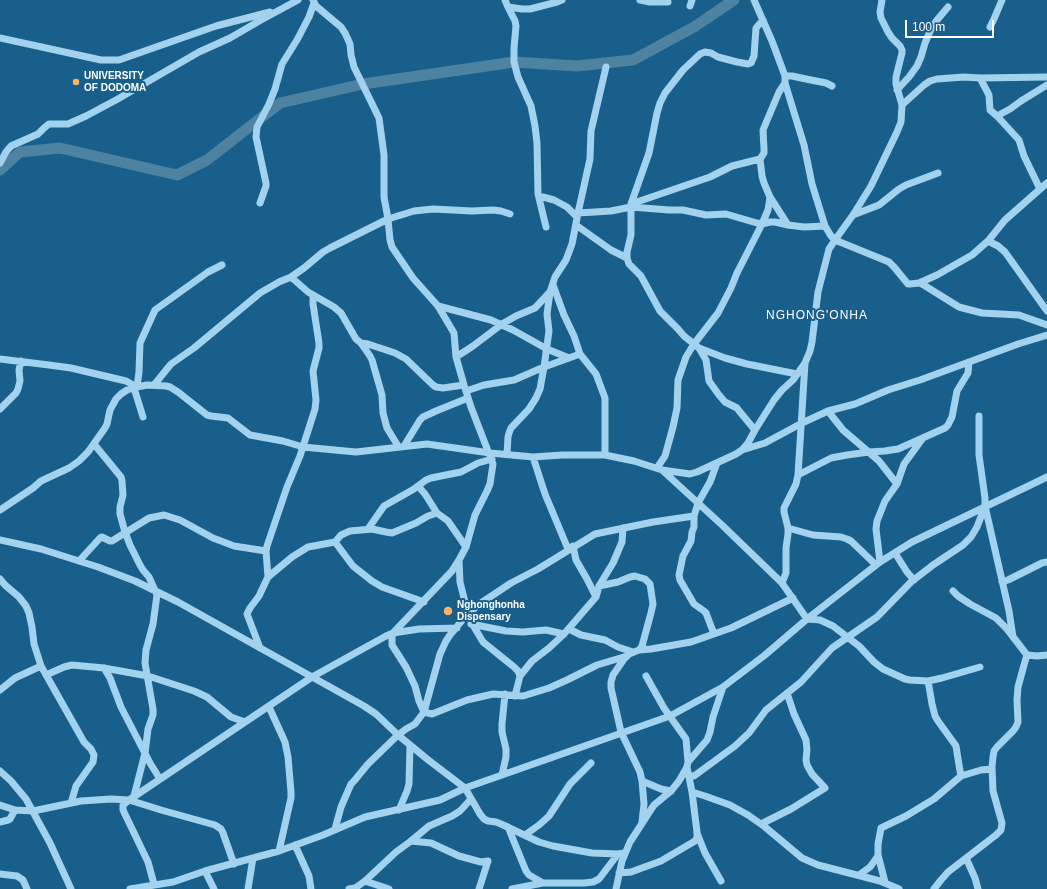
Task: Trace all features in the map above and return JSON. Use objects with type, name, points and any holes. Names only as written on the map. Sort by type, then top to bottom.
[{"type":"street","points":[[0,163],[11,146],[38,134],[49,124],[68,124],[86,116],[200,52],[230,38],[298,0]]},
{"type":"street","points":[[506,3],[530,9],[562,0]]},
{"type":"street","points":[[640,0],[650,2],[668,2]]},
{"type":"street","points":[[754,0],[775,48],[804,145],[812,184],[825,226],[834,240],[889,262],[908,284],[919,283],[968,258],[988,241],[1005,220],[1047,183]]},
{"type":"street","points":[[0,510],[46,478],[74,465],[88,452],[105,428],[110,410],[116,399],[121,394],[135,387],[154,385],[170,387],[207,414],[211,416],[228,418],[250,435],[283,441],[303,447],[356,452],[428,444],[491,456],[507,454],[533,457],[605,455],[634,461],[660,469],[690,474],[736,454],[748,443],[774,400],[805,363],[812,342],[818,292],[829,249],[871,186],[901,122],[902,105],[897,90],[896,77],[902,50],[888,32],[881,18],[880,12],[882,0]]},
{"type":"street","points":[[990,27],[1002,0]]},
{"type":"street","points":[[260,203],[266,183],[256,137],[257,127],[275,89],[282,64],[309,17],[313,2]]},
{"type":"street","points":[[154,884],[148,862],[123,810],[123,805],[131,798],[312,677],[344,658],[393,633],[452,571],[466,547],[475,515],[490,484],[493,467],[491,456],[468,398],[456,357],[454,334],[438,306],[412,278],[392,247],[384,198],[384,156],[379,118],[354,67],[350,44],[345,33],[341,27],[313,2]]},
{"type":"street","points":[[506,3],[516,26],[514,62],[518,77],[531,106],[535,126],[537,143],[538,198],[546,227]]},
{"type":"street","points":[[897,90],[917,66],[931,29],[936,20],[948,7]]},
{"type":"street","points":[[0,38],[101,60],[119,60],[216,26],[282,8]]},
{"type":"street","points":[[763,20],[756,28],[754,56],[751,63],[748,64],[737,62],[706,52],[700,54],[683,70],[665,93],[657,113],[649,153],[631,205],[631,235],[627,258],[629,264],[641,276],[660,311],[684,336],[697,346],[737,362],[797,374]]},
{"type":"street","points":[[507,454],[508,438],[511,428],[529,409],[540,389],[547,349],[549,327],[547,314],[550,292],[555,277],[566,260],[572,244],[590,159],[591,131],[606,67]]},
{"type":"street","points":[[788,225],[770,197],[762,176],[760,159],[764,153],[763,130],[785,80],[792,76],[826,83],[832,86]]},
{"type":"street","points":[[902,105],[919,89],[930,81],[937,79],[964,77],[1047,77]]},
{"type":"street","points":[[980,78],[989,96],[990,110],[998,116],[1019,140],[1024,156],[1040,189]]},
{"type":"street","points":[[998,116],[1047,86]]},
{"type":"street","points":[[538,198],[543,197],[554,200],[578,215],[611,211],[710,177],[732,166],[760,159]]},
{"type":"street","points":[[853,215],[879,205],[906,185],[938,173]]},
{"type":"street","points":[[660,469],[665,456],[677,408],[677,384],[679,375],[688,352],[697,346],[718,313],[762,224],[768,210],[770,197]]},
{"type":"street","points":[[631,205],[669,210],[683,210],[706,215],[726,214],[762,224],[775,222],[804,227],[825,226]]},
{"type":"street","points":[[154,385],[171,364],[194,348],[254,297],[291,277],[323,252],[388,219],[414,210],[433,209],[472,212],[493,210],[510,214]]},
{"type":"street","points":[[576,225],[610,250],[627,258]]},
{"type":"street","points":[[988,241],[998,246],[1004,252],[1047,311]]},
{"type":"street","points":[[143,417],[135,387],[139,372],[140,342],[155,310],[208,272],[222,265]]},
{"type":"street","points":[[291,277],[308,292],[334,307],[341,313],[356,339],[361,343],[372,360],[382,395],[383,413],[387,428],[401,446]]},
{"type":"street","points":[[919,283],[958,308],[982,313],[1019,315],[1047,325]]},
{"type":"street","points":[[552,285],[574,336],[580,354],[596,374],[605,398],[605,455]]},
{"type":"street","points":[[456,357],[502,324],[535,308],[550,292]]},
{"type":"street","points":[[260,648],[247,614],[259,596],[268,577],[266,551],[268,542],[287,487],[300,456],[313,416],[316,400],[313,371],[319,343],[313,295]]},
{"type":"street","points":[[438,306],[502,324],[547,349],[569,358]]},
{"type":"street","points":[[742,450],[765,443],[828,411],[855,404],[888,390],[1047,335]]},
{"type":"street","points":[[361,343],[395,353],[406,359],[433,385],[443,388],[465,388],[514,380],[580,354]]},
{"type":"street","points":[[697,346],[706,360],[708,378],[711,384],[722,399],[740,412],[755,430]]},
{"type":"street","points":[[0,359],[71,368],[126,382],[135,387]]},
{"type":"street","points":[[0,409],[18,389],[21,361]]},
{"type":"street","points":[[798,475],[831,458],[898,449],[945,428],[951,421],[957,391],[968,373],[969,362]]},
{"type":"street","points":[[782,583],[786,572],[788,528],[784,515],[784,508],[796,484],[798,475],[805,363]]},
{"type":"street","points":[[401,446],[423,417],[468,398]]},
{"type":"street","points":[[828,411],[843,430],[879,461],[897,484]]},
{"type":"street","points":[[979,416],[979,455],[985,506],[1009,611],[1013,637]]},
{"type":"street","points":[[878,564],[877,521],[885,501],[897,484],[904,464],[923,438]]},
{"type":"street","points":[[94,444],[120,477],[122,486],[120,514],[125,532],[130,545],[140,565],[149,577],[157,596],[153,624],[146,650],[145,663],[153,712],[147,734],[145,753],[131,798]]},
{"type":"street","points":[[368,529],[384,506],[426,480],[460,472],[491,456]]},
{"type":"street","points":[[533,457],[545,494],[576,560],[596,597]]},
{"type":"street","points":[[714,634],[706,613],[694,604],[679,577],[683,556],[691,542],[694,527],[694,516],[698,503],[710,482],[717,463]]},
{"type":"street","points":[[660,469],[751,552],[782,583],[807,619]]},
{"type":"street","points":[[130,889],[173,882],[205,871],[279,851],[365,817],[440,800],[465,788],[670,716],[723,687],[878,564],[912,542],[1047,476]]},
{"type":"street","points":[[418,486],[437,513],[448,521],[466,547]]},
{"type":"street","points":[[689,776],[694,776],[740,741],[749,733],[766,710],[807,676],[828,651],[876,617],[914,580],[963,545],[971,537],[985,506]]},
{"type":"street","points":[[268,577],[302,550],[316,545],[335,542],[341,535],[347,532],[372,529],[389,533],[437,513]]},
{"type":"street","points":[[80,561],[98,539],[102,537],[112,541],[150,518],[164,515],[180,520],[213,538],[234,546],[266,551]]},
{"type":"street","points":[[335,829],[341,807],[351,784],[368,764],[398,735],[415,724],[424,712],[440,654],[446,641],[468,614],[478,605],[511,582],[538,569],[594,534],[694,516]]},
{"type":"street","points":[[515,696],[520,676],[532,661],[567,631],[596,597],[599,586],[613,563],[622,542],[623,528]]},
{"type":"street","points":[[788,528],[814,535],[841,537],[847,539],[878,564]]},
{"type":"street","points":[[0,540],[41,549],[80,561],[118,574],[154,590],[370,710],[427,759],[465,788],[484,819],[496,822],[539,842],[553,846],[592,853],[621,854]]},
{"type":"street","points":[[335,542],[353,566],[372,581],[382,587],[424,602]]},
{"type":"street","points":[[895,553],[914,580]]},
{"type":"street","points":[[459,560],[460,582],[468,614],[473,625],[483,642],[514,667],[520,676]]},
{"type":"street","points":[[1002,582],[1047,562]]},
{"type":"street","points":[[599,586],[618,582],[633,576],[648,581],[650,584],[653,604],[643,643],[614,675],[611,682],[621,732],[640,772],[642,781],[644,804],[642,822]]},
{"type":"street","points":[[0,579],[19,597],[26,606],[32,627],[34,644],[41,666],[84,742],[94,755],[93,762],[78,782],[71,803]]},
{"type":"street","points":[[953,591],[970,604],[996,618],[1004,625],[1027,655],[1047,655]]},
{"type":"street","points":[[424,712],[432,714],[467,700],[493,694],[523,696],[549,688],[590,668],[633,653],[686,644],[731,628],[793,598]]},
{"type":"street","points":[[807,619],[820,620],[833,626],[859,646],[878,665],[901,678],[928,681],[980,667]]},
{"type":"street","points":[[462,621],[473,625],[506,632],[546,630],[567,631],[604,640],[633,653]]},
{"type":"street","points":[[393,633],[419,629],[457,628]]},
{"type":"street","points":[[393,633],[392,646],[406,667],[415,686],[424,712]]},
{"type":"street","points":[[934,889],[948,872],[1001,830],[1002,823],[993,792],[992,769],[994,751],[1016,727],[1018,722],[1016,700],[1027,655]]},
{"type":"street","points":[[46,675],[68,665],[104,668],[148,676],[194,691],[207,697],[231,717],[245,722]]},
{"type":"street","points":[[0,690],[15,678],[41,666]]},
{"type":"street","points":[[104,668],[110,678],[121,707],[160,779]]},
{"type":"street","points":[[619,873],[631,872],[661,861],[695,841],[697,838],[686,739],[660,702],[646,676]]},
{"type":"street","points":[[928,681],[935,716],[956,746],[961,776]]},
{"type":"street","points":[[512,889],[543,883],[584,883],[596,881],[621,854],[654,805],[671,791],[707,740],[723,687]]},
{"type":"street","points":[[761,824],[791,809],[825,788],[812,774],[807,765],[806,740],[794,714],[787,693]]},
{"type":"street","points":[[502,775],[506,753],[502,724],[505,694]]},
{"type":"street","points":[[268,707],[286,742],[291,792],[279,851]]},
{"type":"street","points":[[399,810],[409,784],[410,745]]},
{"type":"street","points":[[525,835],[549,816],[572,781],[591,763]]},
{"type":"street","points":[[885,882],[878,856],[878,844],[881,828],[906,816],[934,799],[961,776],[982,770],[992,769]]},
{"type":"street","points":[[0,771],[21,792],[33,811],[71,889]]},
{"type":"street","points":[[642,781],[671,791]]},
{"type":"street","points":[[692,792],[730,805],[748,815],[802,858],[818,865],[885,882],[899,889]]},
{"type":"street","points":[[0,805],[15,810],[33,811],[71,803],[131,798],[161,810],[215,825],[221,829],[223,833],[234,864]]},
{"type":"street","points":[[348,889],[355,888],[365,881],[396,852],[429,826],[460,811],[471,799]]},
{"type":"street","points":[[0,822],[8,820],[15,810]]},
{"type":"street","points":[[508,827],[526,871],[529,875],[543,883]]},
{"type":"street","points":[[697,833],[721,881]]},
{"type":"street","points":[[411,841],[431,843],[455,855],[481,862],[488,861],[479,889]]},
{"type":"street","points":[[295,845],[309,876],[312,889]]},
{"type":"street","points":[[616,889],[621,854]]},
{"type":"street","points":[[858,875],[870,867],[878,856]]},
{"type":"street","points":[[248,889],[253,858]]},
{"type":"street","points":[[966,858],[978,889]]},
{"type":"street","points":[[205,871],[214,889]]},
{"type":"street","points":[[0,874],[17,876],[23,880],[27,889]]},
{"type":"street","points":[[365,881],[389,889]]},
{"type":"waterway","points":[[0,170],[20,152],[60,148],[177,175],[207,160],[280,103],[363,84],[514,62],[577,66],[633,60],[694,27],[734,0]]},
{"type":"place","name":"UNIVERSITY OF DODOMA","points":[[76,82]]},
{"type":"place","name":"Nghonghonha Dispensary","points":[[448,611]]},
{"type":"district","name":"NGHONG'ONHA","points":[[817,316]]}]
